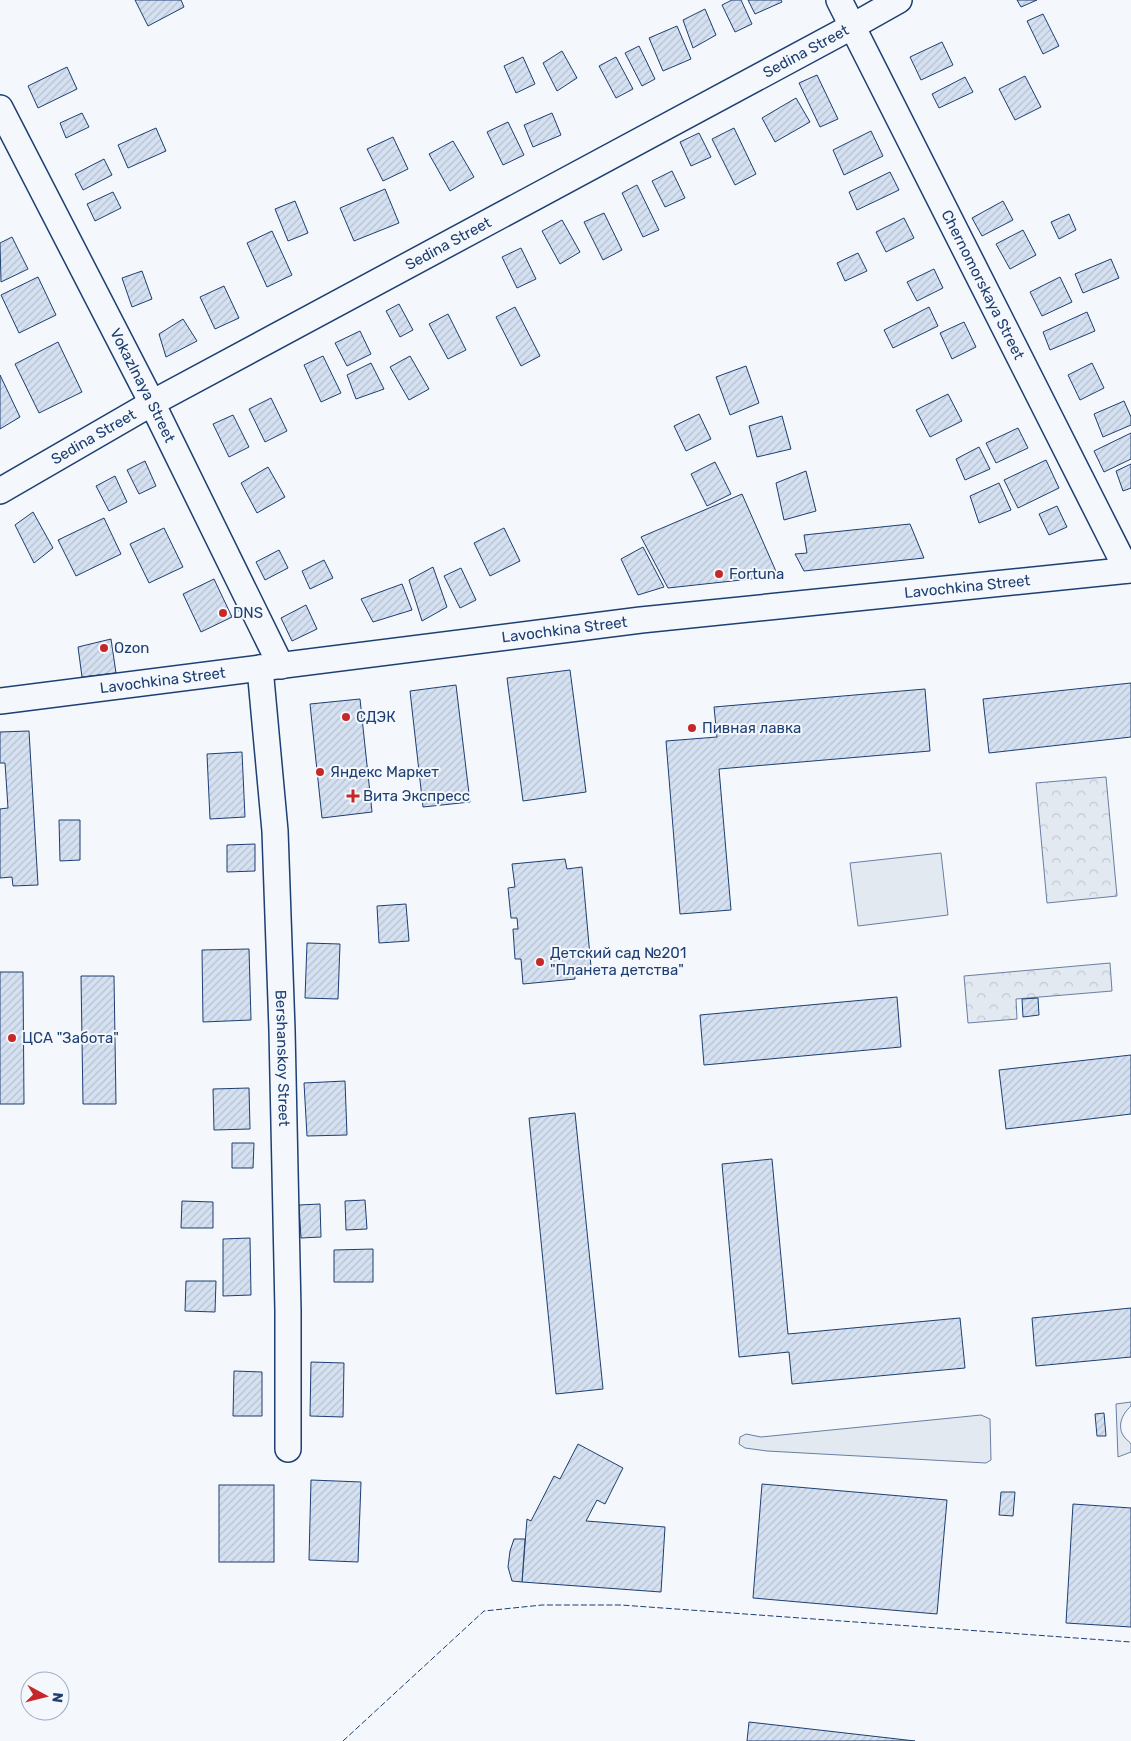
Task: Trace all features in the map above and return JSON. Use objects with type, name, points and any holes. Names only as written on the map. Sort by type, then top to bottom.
[{"type":"street","name":"Chernomorskaya Street","points":[[839,0],[1129,570]]},
{"type":"street","name":"Sedina Street","points":[[0,491],[152,403],[899,0]]},
{"type":"street","name":"Vokazlnaya Street","points":[[0,108],[152,403],[270,667]]},
{"type":"street","name":"Lavochkina Street","points":[[0,702],[641,620],[1129,570]]},
{"type":"street","name":"Bershanskoy Street","points":[[270,667],[282,1030],[288,1311],[288,1449]]},
{"type":"green space","points":[[1106,777],[1117,896],[1047,903],[1036,783]]},
{"type":"green space","points":[[941,853],[948,915],[858,926],[850,863]]},
{"type":"green space","points":[[1110,963],[1112,991],[1016,999],[1017,1019],[968,1023],[964,976]]},
{"type":"green space","points":[[1131,1402],[1131,1406],[1121,1421],[1121,1429],[1122,1434],[1131,1444],[1131,1452],[1118,1457],[1116,1404]]},
{"type":"green space","points":[[981,1415],[990,1419],[991,1460],[986,1463],[767,1451],[745,1448],[739,1444],[740,1437],[746,1434],[761,1437]]},
{"type":"building","points":[[135,0],[181,0],[184,7],[148,26]]},
{"type":"building","points":[[732,0],[741,0],[752,24],[735,32],[722,5]]},
{"type":"building","points":[[748,0],[781,0],[782,2],[755,14]]},
{"type":"building","points":[[1017,0],[1037,0],[1021,7]]},
{"type":"building","points":[[705,9],[716,35],[693,48],[683,20]]},
{"type":"building","points":[[1043,14],[1059,46],[1043,54],[1027,21]]},
{"type":"building","points":[[677,26],[691,59],[663,71],[649,38]]},
{"type":"building","points":[[942,42],[953,65],[921,80],[910,57]]},
{"type":"building","points":[[639,46],[655,79],[642,86],[625,53]]},
{"type":"building","points":[[562,51],[577,78],[557,91],[543,63]]},
{"type":"building","points":[[523,57],[535,84],[516,93],[504,66]]},
{"type":"building","points":[[616,57],[633,89],[616,98],[599,66]]},
{"type":"building","points":[[67,67],[77,89],[38,108],[28,86]]},
{"type":"building","points":[[817,75],[838,119],[820,127],[799,83]]},
{"type":"building","points":[[1025,76],[1041,107],[1015,120],[999,89]]},
{"type":"building","points":[[965,77],[973,92],[939,108],[932,94]]},
{"type":"building","points":[[796,98],[810,122],[775,142],[762,118]]},
{"type":"building","points":[[82,113],[89,127],[66,138],[60,123]]},
{"type":"building","points":[[552,113],[561,135],[533,147],[524,125]]},
{"type":"building","points":[[508,122],[524,155],[503,165],[487,132]]},
{"type":"building","points":[[156,128],[166,151],[128,168],[118,145]]},
{"type":"building","points":[[734,128],[756,174],[735,185],[712,139]]},
{"type":"building","points":[[871,131],[883,156],[844,175],[833,150]]},
{"type":"building","points":[[699,133],[711,157],[691,166],[680,142]]},
{"type":"building","points":[[393,137],[408,169],[383,181],[367,149]]},
{"type":"building","points":[[453,141],[474,177],[450,191],[429,154]]},
{"type":"building","points":[[104,159],[112,175],[83,190],[75,174]]},
{"type":"building","points":[[672,171],[685,198],[665,207],[652,181]]},
{"type":"building","points":[[890,172],[899,190],[857,210],[849,192]]},
{"type":"building","points":[[637,185],[659,230],[643,237],[622,193]]},
{"type":"building","points":[[385,189],[399,223],[354,241],[340,208]]},
{"type":"building","points":[[113,192],[121,208],[95,221],[87,204]]},
{"type":"building","points":[[295,201],[308,233],[288,241],[275,209]]},
{"type":"building","points":[[1003,201],[1013,220],[982,236],[972,218]]},
{"type":"building","points":[[604,213],[622,250],[603,260],[584,222]]},
{"type":"building","points":[[1069,214],[1076,230],[1059,239],[1051,222]]},
{"type":"building","points":[[904,218],[914,238],[886,252],[876,232]]},
{"type":"building","points":[[562,220],[580,252],[560,264],[542,231]]},
{"type":"building","points":[[1023,230],[1036,255],[1010,269],[996,244]]},
{"type":"building","points":[[272,231],[292,275],[267,287],[247,243]]},
{"type":"building","points":[[12,237],[28,269],[1,282],[0,243]]},
{"type":"building","points":[[521,248],[536,279],[517,288],[502,257]]},
{"type":"building","points":[[858,253],[867,271],[845,281],[837,263]]},
{"type":"building","points":[[1111,259],[1119,278],[1083,293],[1075,274]]},
{"type":"building","points":[[934,269],[943,288],[917,301],[907,282]]},
{"type":"building","points":[[142,271],[152,299],[132,307],[122,278]]},
{"type":"building","points":[[38,277],[56,315],[19,333],[1,295]]},
{"type":"building","points":[[1060,277],[1072,302],[1042,316],[1030,292]]},
{"type":"building","points":[[224,286],[239,318],[215,329],[200,297]]},
{"type":"building","points":[[399,304],[413,330],[400,337],[386,311]]},
{"type":"building","points":[[515,307],[540,356],[521,366],[496,317]]},
{"type":"building","points":[[929,307],[938,326],[893,348],[884,330]]},
{"type":"building","points":[[1087,312],[1095,331],[1050,350],[1043,332]]},
{"type":"building","points":[[448,314],[466,350],[448,359],[429,324]]},
{"type":"building","points":[[183,319],[197,341],[166,357],[159,334]]},
{"type":"building","points":[[964,322],[976,347],[952,359],[940,333]]},
{"type":"building","points":[[360,331],[371,354],[347,366],[335,343]]},
{"type":"building","points":[[58,342],[82,392],[39,413],[15,364]]},
{"type":"building","points":[[323,356],[341,393],[321,402],[304,365]]},
{"type":"building","points":[[410,356],[429,389],[409,400],[390,367]]},
{"type":"building","points":[[371,363],[384,389],[356,399],[347,375]]},
{"type":"building","points":[[1092,363],[1104,388],[1080,400],[1068,375]]},
{"type":"building","points":[[746,366],[759,403],[730,415],[716,377]]},
{"type":"building","points":[[0,375],[20,417],[0,429]]},
{"type":"building","points":[[948,394],[962,421],[930,437],[916,410]]},
{"type":"building","points":[[271,398],[287,431],[265,442],[249,409]]},
{"type":"building","points":[[1124,401],[1131,417],[1131,425],[1103,437],[1094,414]]},
{"type":"building","points":[[699,414],[711,439],[686,451],[674,426]]},
{"type":"building","points":[[233,415],[249,447],[229,457],[213,424]]},
{"type":"building","points":[[782,416],[791,449],[757,457],[749,426]]},
{"type":"building","points":[[1018,428],[1028,448],[996,463],[986,443]]},
{"type":"building","points":[[1131,433],[1131,459],[1104,472],[1094,451]]},
{"type":"building","points":[[979,447],[990,469],[965,480],[956,459]]},
{"type":"building","points":[[1046,460],[1059,488],[1018,508],[1004,480]]},
{"type":"building","points":[[145,461],[156,486],[139,494],[127,470]]},
{"type":"building","points":[[715,462],[731,494],[707,506],[691,474]]},
{"type":"building","points":[[1131,464],[1131,488],[1123,491],[1116,471]]},
{"type":"building","points":[[268,467],[285,497],[257,513],[241,483]]},
{"type":"building","points":[[806,471],[816,511],[784,520],[776,483]]},
{"type":"building","points":[[115,476],[127,502],[109,511],[96,486]]},
{"type":"building","points":[[999,483],[1011,510],[979,523],[970,496]]},
{"type":"building","points":[[742,494],[778,576],[668,588],[641,537]]},
{"type":"building","points":[[1057,506],[1067,527],[1049,535],[1039,514]]},
{"type":"building","points":[[33,512],[53,548],[34,563],[15,525]]},
{"type":"building","points":[[104,518],[121,554],[76,576],[58,540]]},
{"type":"building","points":[[910,524],[924,558],[804,571],[795,554],[807,553],[804,535]]},
{"type":"building","points":[[164,528],[183,567],[149,583],[130,544]]},
{"type":"building","points":[[504,528],[520,561],[490,576],[474,543]]},
{"type":"building","points":[[643,547],[664,587],[638,595],[621,559]]},
{"type":"building","points":[[279,550],[288,568],[265,580],[256,562]]},
{"type":"building","points":[[324,560],[333,578],[310,589],[302,571]]},
{"type":"building","points":[[433,567],[447,607],[422,621],[409,580]]},
{"type":"building","points":[[461,568],[476,600],[460,608],[444,576]]},
{"type":"building","points":[[214,579],[232,617],[201,632],[183,594]]},
{"type":"building","points":[[402,584],[412,610],[373,622],[361,599]]},
{"type":"building","points":[[306,605],[317,629],[292,641],[281,618]]},
{"type":"building","points":[[111,639],[116,673],[82,677],[78,647]]},
{"type":"building","points":[[570,670],[586,792],[523,801],[507,678]]},
{"type":"building","points":[[1131,683],[1131,737],[989,753],[983,699]]},
{"type":"building","points":[[456,685],[470,802],[423,807],[410,691]]},
{"type":"building","points":[[925,689],[930,751],[719,769],[731,910],[680,914],[666,741],[717,737],[714,707]]},
{"type":"building","points":[[360,699],[372,812],[322,818],[310,704]]},
{"type":"building","points":[[29,731],[38,885],[13,886],[12,877],[0,878],[0,809],[8,808],[5,763],[0,763],[0,732]]},
{"type":"building","points":[[242,752],[245,817],[210,819],[207,754]]},
{"type":"building","points":[[59,820],[80,820],[80,860],[60,861]]},
{"type":"building","points":[[255,844],[255,871],[227,872],[227,845]]},
{"type":"building","points":[[565,859],[567,869],[582,867],[591,967],[574,968],[575,979],[523,984],[521,959],[515,959],[513,929],[518,929],[517,918],[511,918],[508,888],[515,887],[512,864]]},
{"type":"building","points":[[406,904],[409,941],[379,943],[377,906]]},
{"type":"building","points":[[307,943],[340,944],[338,999],[305,998]]},
{"type":"building","points":[[249,949],[251,1020],[203,1022],[202,950]]},
{"type":"building","name":"ЦСА \"Забота\"","points":[[0,972],[23,972],[24,1104],[0,1104]]},
{"type":"building","points":[[81,976],[114,976],[116,1104],[83,1104]]},
{"type":"building","points":[[897,997],[901,1047],[704,1065],[700,1015]]},
{"type":"building","points":[[1038,998],[1039,1015],[1023,1017],[1022,999]]},
{"type":"building","points":[[1131,1055],[1131,1114],[1006,1129],[999,1070]]},
{"type":"building","points":[[345,1081],[347,1135],[307,1136],[304,1083]]},
{"type":"building","points":[[249,1088],[250,1129],[214,1130],[213,1089]]},
{"type":"building","points":[[575,1113],[603,1389],[556,1394],[529,1118]]},
{"type":"building","points":[[232,1143],[254,1143],[253,1168],[232,1168]]},
{"type":"building","points":[[772,1159],[788,1334],[960,1318],[965,1368],[792,1384],[789,1352],[739,1357],[722,1164]]},
{"type":"building","points":[[365,1200],[367,1229],[346,1230],[345,1201]]},
{"type":"building","points":[[182,1201],[213,1202],[213,1228],[181,1228]]},
{"type":"building","points":[[320,1204],[321,1237],[301,1238],[299,1205]]},
{"type":"building","points":[[250,1238],[251,1295],[223,1296],[223,1239]]},
{"type":"building","points":[[373,1249],[373,1282],[334,1282],[334,1250]]},
{"type":"building","points":[[186,1281],[216,1281],[215,1312],[185,1311]]},
{"type":"building","points":[[1131,1308],[1131,1357],[1036,1366],[1032,1318]]},
{"type":"building","points":[[311,1362],[344,1363],[343,1417],[310,1416]]},
{"type":"building","points":[[234,1371],[262,1372],[262,1416],[233,1416]]},
{"type":"building","points":[[1104,1413],[1106,1436],[1097,1436],[1095,1414]]},
{"type":"building","points":[[578,1444],[623,1468],[605,1504],[597,1500],[586,1521],[665,1527],[661,1592],[522,1582],[527,1519],[531,1521],[554,1476],[560,1479]]},
{"type":"building","points":[[311,1480],[361,1482],[358,1562],[309,1560]]},
{"type":"building","points":[[762,1484],[947,1500],[937,1614],[753,1598]]},
{"type":"building","points":[[219,1485],[274,1485],[274,1562],[219,1562]]},
{"type":"building","points":[[1001,1492],[1015,1492],[1013,1516],[999,1515]]},
{"type":"building","points":[[1073,1504],[1131,1508],[1131,1627],[1066,1623]]},
{"type":"building","points":[[514,1539],[525,1539],[522,1582],[512,1581],[508,1567]]},
{"type":"building","points":[[749,1722],[915,1741],[747,1741]]},
{"type":"fence","points":[[343,1741],[484,1611],[542,1605],[621,1605],[1131,1642]]},
{"type":"place","name":"Fortuna","points":[[719,574]]},
{"type":"place","name":"DNS","points":[[223,613]]},
{"type":"place","name":"Ozon","points":[[104,648]]},
{"type":"place","name":"СДЭК","points":[[346,717]]},
{"type":"place","name":"Пивная лавка","points":[[692,728]]},
{"type":"place","name":"Яндекс Маркет","points":[[320,772]]},
{"type":"place","name":"Вита Экспресс","points":[[353,796]]},
{"type":"place","name":"Детский сад №201 \"Планета детства\"","points":[[540,962]]},
{"type":"place","name":"ЦСА \"Забота\"","points":[[12,1038]]}]
